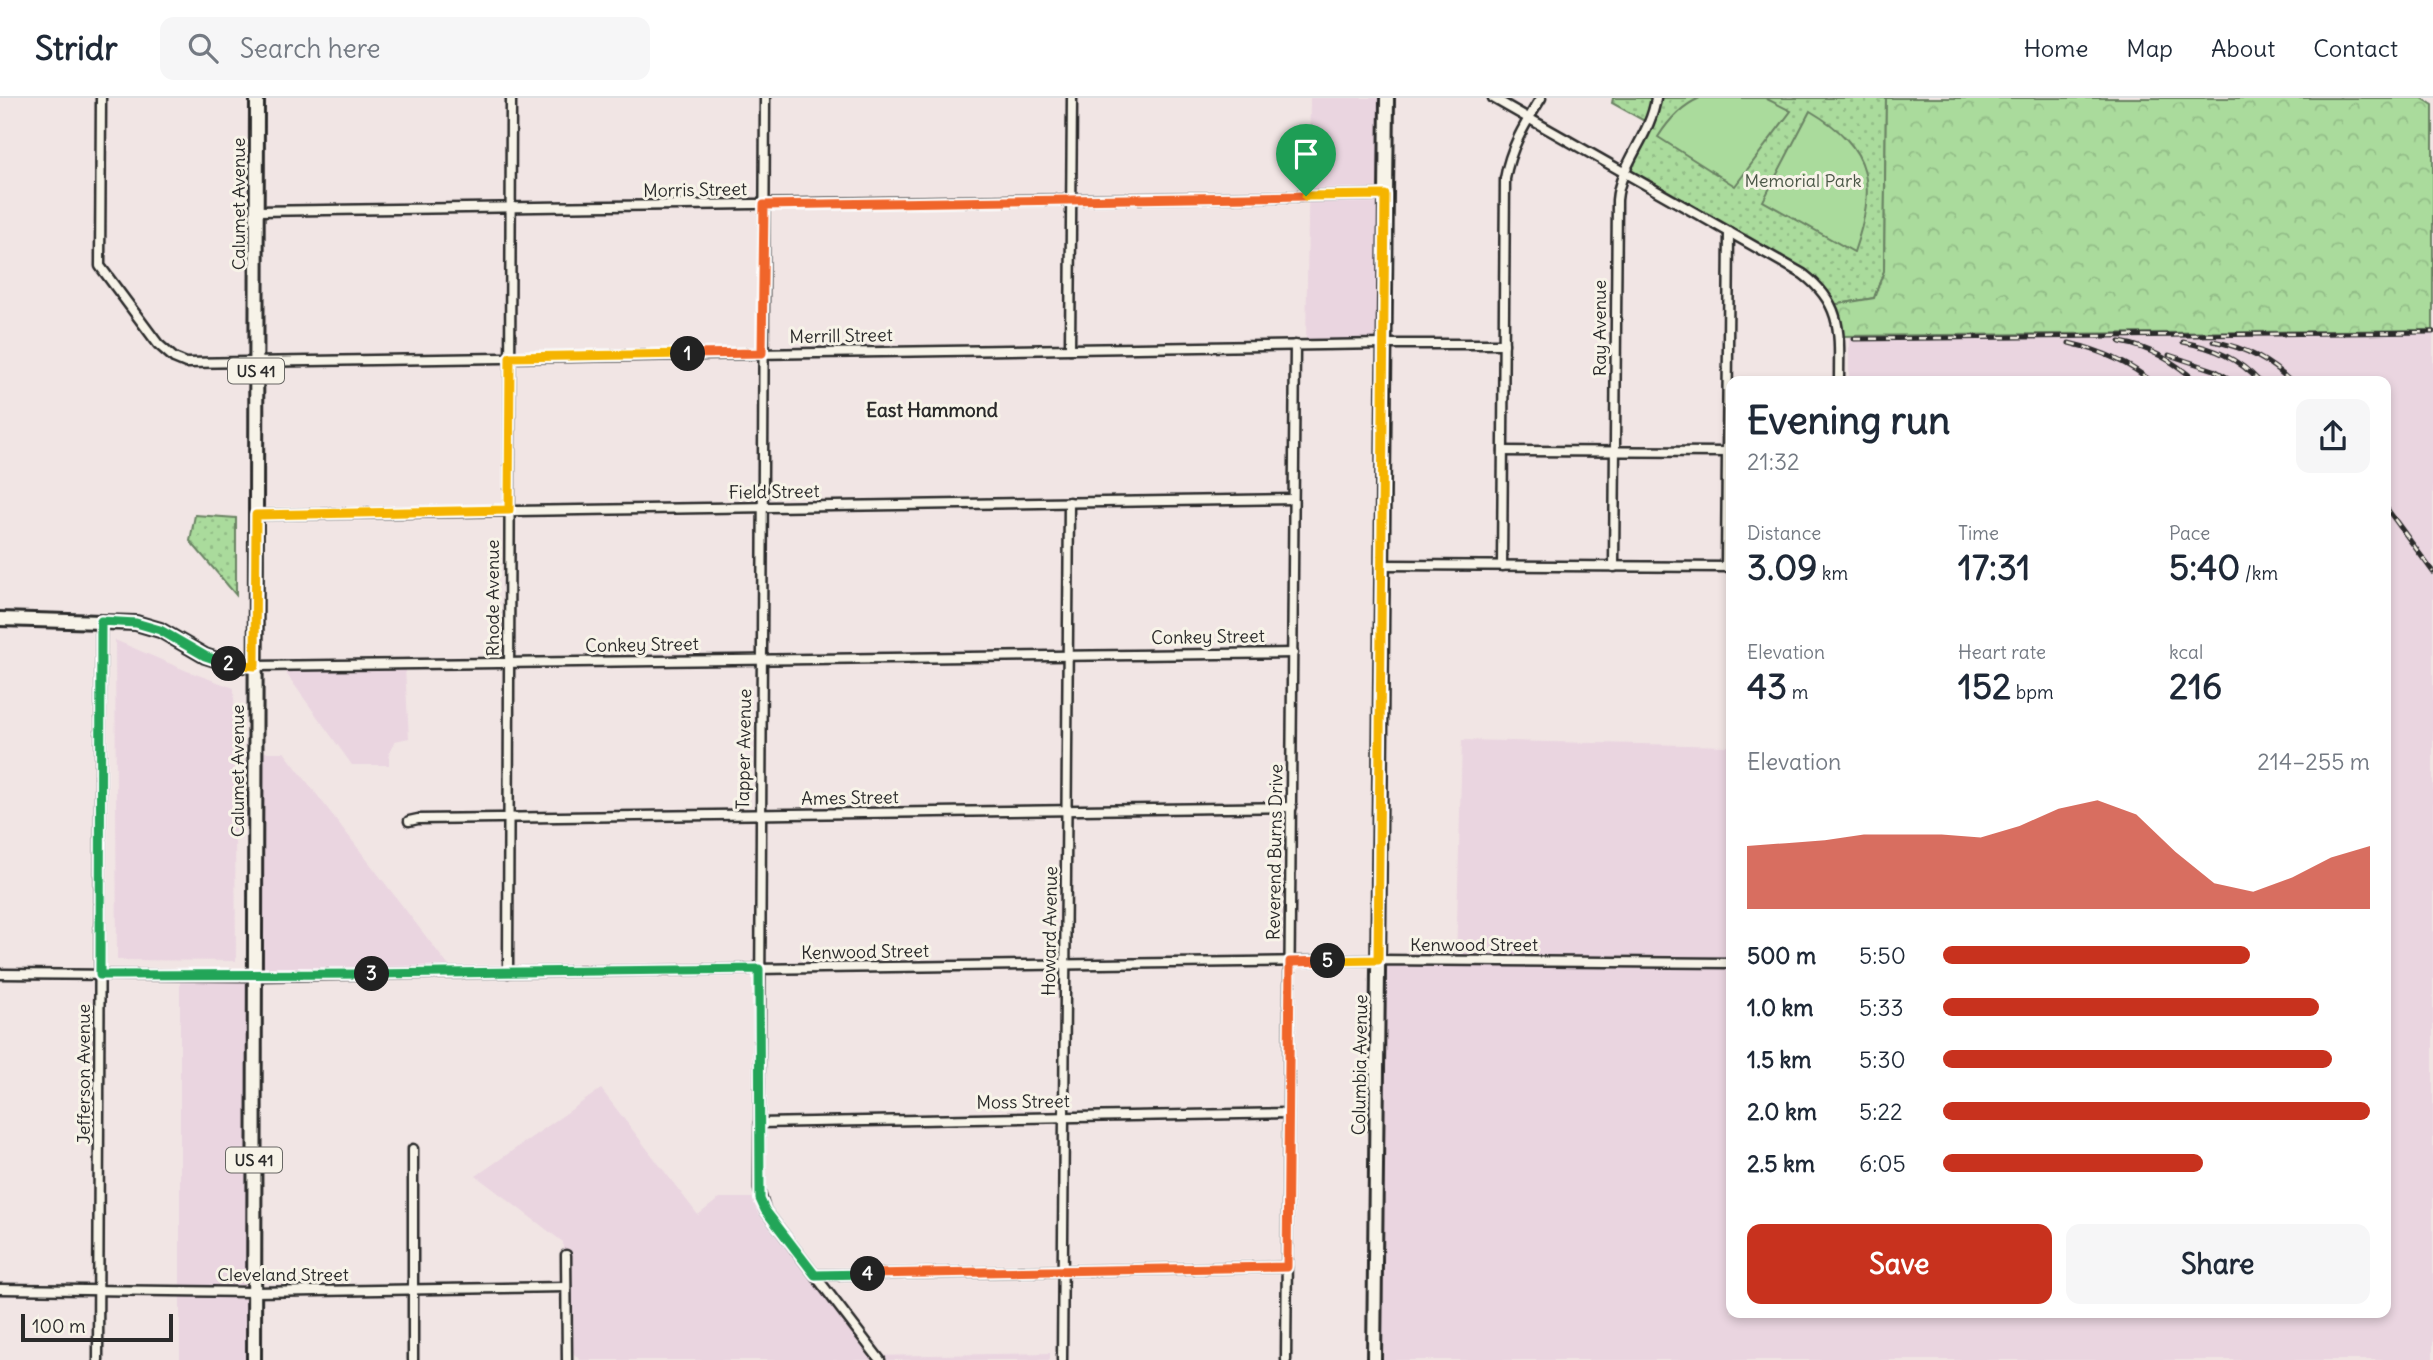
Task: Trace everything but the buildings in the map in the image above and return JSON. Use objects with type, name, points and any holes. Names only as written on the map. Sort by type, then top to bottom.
[{"type":"street","name":"Merrill Street","points":[[101,98],[100,266],[158,344],[179,361],[186,363],[1504,344]]},
{"type":"street","name":"Calumet Avenue","points":[[254,1360],[257,98]]},
{"type":"street","name":"Rhode Avenue","points":[[508,973],[511,98]]},
{"type":"street","name":"Tapper Avenue","points":[[765,98],[759,815],[760,1199],[765,1210],[880,1360]]},
{"type":"street","points":[[1070,349],[1072,98]]},
{"type":"street","name":"Columbia Avenue","points":[[1374,1360],[1387,98]]},
{"type":"street","points":[[1493,98],[1803,274],[1816,284],[1832,305],[1839,336],[1839,376]]},
{"type":"street","points":[[1502,566],[1506,178],[1513,149],[1541,98]]},
{"type":"street","name":"Ray Avenue","points":[[1614,567],[1617,200],[1625,174],[1650,124],[1656,98]]},
{"type":"street","name":"Morris Street","points":[[256,211],[1385,195]]},
{"type":"street","points":[[1729,232],[1729,376]]},
{"type":"street","name":"Reverend Burns Drive","points":[[1286,1360],[1295,345]]},
{"type":"street","points":[[1503,450],[1726,452]]},
{"type":"street","name":"Field Street","points":[[256,515],[1293,499]]},
{"type":"street","name":"Howard Avenue","points":[[1062,1360],[1069,502]]},
{"type":"street","points":[[1382,565],[1726,567]]},
{"type":"street","name":"Conkey Street","points":[[0,619],[136,623],[160,630],[205,656],[230,664],[255,666],[1293,653]]},
{"type":"street","name":"Jefferson Avenue","points":[[98,1360],[101,621]]},
{"type":"street","name":"Ames Street","points":[[409,821],[1292,807]]},
{"type":"street","name":"Kenwood Street","points":[[0,974],[255,976],[1378,960],[1726,963]]},
{"type":"street","name":"Moss Street","points":[[759,1123],[1288,1113]]},
{"type":"street","points":[[413,1149],[413,1360]]},
{"type":"street","points":[[566,1255],[567,1360]]},
{"type":"street","points":[[815,1275],[1287,1267]]},
{"type":"street","name":"Cleveland Street","points":[[0,1289],[254,1292],[566,1287]]},
{"type":"shaded area","points":[[1310,98],[1384,98],[1383,342],[1306,343]]},
{"type":"shaded area","points":[[2433,330],[2433,1360],[1377,1360],[1381,963],[1726,966],[1726,1318],[2391,1318],[2391,376],[1849,376],[1849,336]]},
{"type":"shaded area","points":[[115,640],[234,688],[236,961],[117,960]]},
{"type":"shaded area","points":[[283,669],[405,669],[409,738],[395,741],[389,754],[389,765],[352,765]]},
{"type":"shaded area","points":[[1462,740],[1726,746],[1726,962],[1456,959]]},
{"type":"shaded area","points":[[259,752],[284,752],[451,969],[258,973]]},
{"type":"shaded area","points":[[252,979],[253,1360],[180,1360],[180,980]]},
{"type":"shaded area","points":[[601,1089],[698,1215],[720,1198],[756,1198],[868,1356],[1050,1353],[1050,1360],[580,1360],[561,1341],[563,1242],[476,1176]]},
{"type":"green space","name":"Memorial Park","points":[[1613,98],[1886,98],[1884,271],[1874,298],[1832,305],[1816,284],[1625,174],[1650,124],[1612,103]]},
{"type":"green space","points":[[1700,98],[1765,98],[1791,111],[1735,186],[1658,137],[1676,114]]},
{"type":"green space","points":[[1886,98],[2422,98],[2433,105],[2433,330],[1839,336],[1832,305],[1874,298],[1884,271]]},
{"type":"green space","points":[[1810,111],[1847,139],[1858,154],[1864,170],[1866,207],[1854,252],[1763,201]]},
{"type":"green space","points":[[195,515],[236,518],[236,595],[190,541]]},
{"type":"railway","points":[[1854,339],[2433,332]]},
{"type":"railway","points":[[2213,341],[2255,355],[2284,376]]},
{"type":"railway","points":[[2120,342],[2161,356],[2190,376]]},
{"type":"railway","points":[[2183,342],[2225,355],[2254,376]]},
{"type":"railway","points":[[2069,343],[2112,357],[2144,376]]},
{"type":"railway","points":[[2169,355],[2224,376]]},
{"type":"railway","points":[[2391,514],[2433,572]]},
{"type":"district","name":"East Hammond","points":[[932,410]]},
{"type":"route","points":[[1385,195],[1378,960],[1290,962],[1287,1267],[815,1275],[765,1210],[760,1199],[759,969],[255,976],[100,975],[101,621],[136,623],[160,630],[205,656],[230,664],[255,666],[256,515],[509,510],[510,357],[762,353],[764,205],[1306,196],[1385,195]]}]
